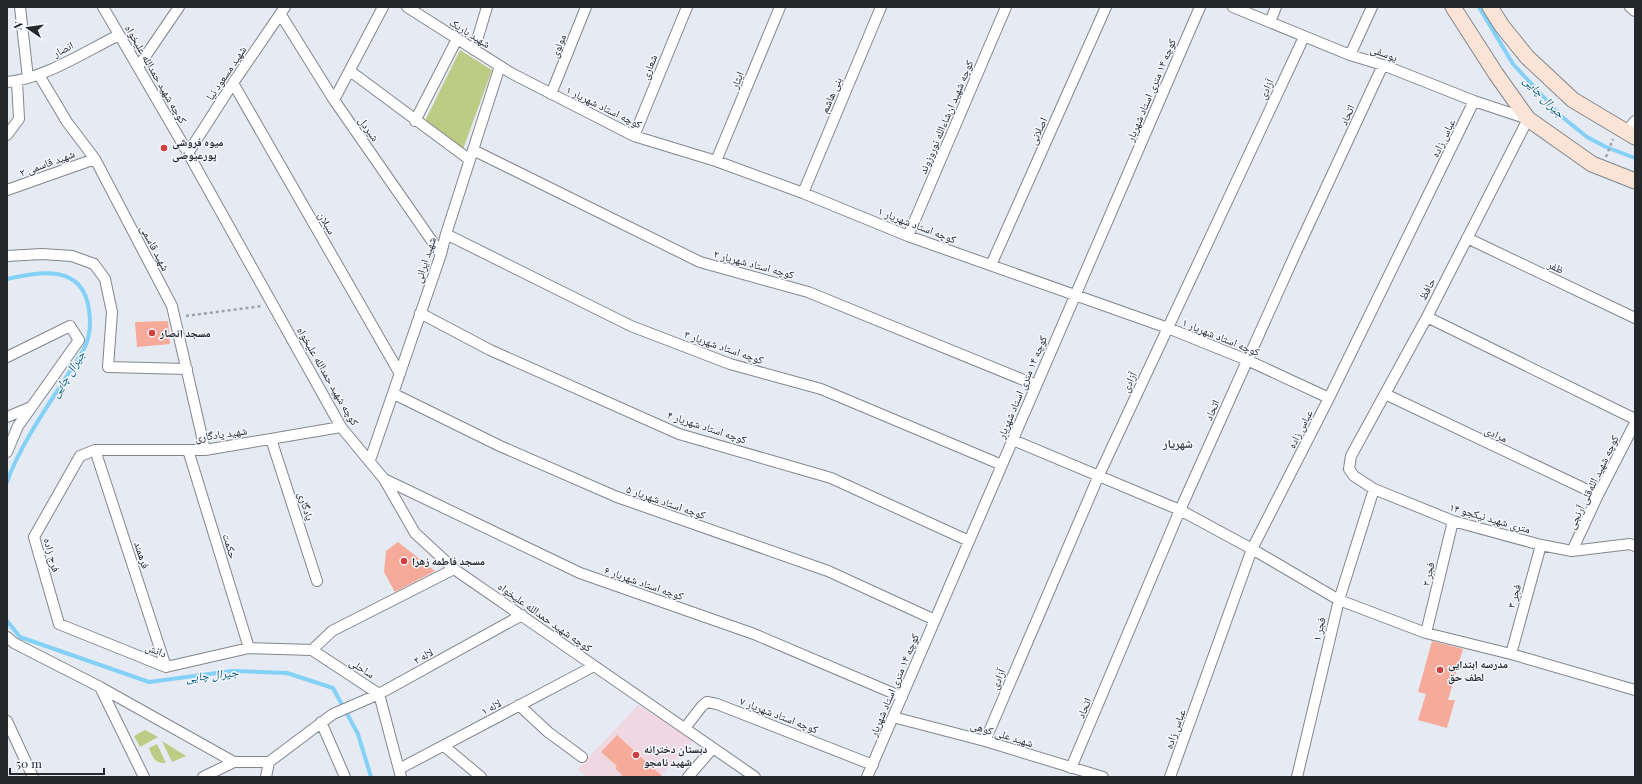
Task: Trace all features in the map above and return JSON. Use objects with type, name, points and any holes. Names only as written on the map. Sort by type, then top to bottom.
[{"type":"street","points":[[20,7],[28,78]]},
{"type":"street","name":"کوچه شهید حمدالله علیخواه","points":[[103,7],[188,153],[341,427],[370,460],[384,479],[415,533],[454,569],[755,777]]},
{"type":"street","points":[[138,67],[179,7]]},
{"type":"street","points":[[334,100],[382,7]]},
{"type":"street","name":"شهید باریک","points":[[407,7],[500,66]]},
{"type":"street","points":[[474,50],[487,7]]},
{"type":"street","name":"مولوی","points":[[551,94],[586,7]]},
{"type":"street","name":"شعاری","points":[[634,136],[687,7]]},
{"type":"street","name":"ایثار","points":[[716,161],[780,7]]},
{"type":"street","name":"بنی هاشم","points":[[803,193],[881,7]]},
{"type":"street","name":"کوچه شهید ان‌شاءالله نوروزوند","points":[[908,236],[1006,7]]},
{"type":"street","name":"اصلانی","points":[[991,265],[1106,7]]},
{"type":"street","name":"کوچه ۱۴ متری استاد شهریار","points":[[869,776],[872,765],[1200,7]]},
{"type":"street","name":"یوسفی","points":[[1233,7],[1350,55],[1383,65],[1474,101],[1528,119]]},
{"type":"street","points":[[1270,22],[1276,7]]},
{"type":"street","points":[[1350,55],[1372,7]]},
{"type":"street","points":[[1453,7],[1496,74],[1528,119],[1592,164],[1635,181]]},
{"type":"street","points":[[1490,7],[1502,26],[1527,57],[1573,100],[1632,130]]},
{"type":"street","points":[[1630,7],[1635,11]]},
{"type":"street","name":"شهید مسعود نیا","points":[[188,153],[233,83],[283,11]]},
{"type":"street","name":"شیردل","points":[[283,11],[334,100],[441,254]]},
{"type":"street","name":"انصار","points":[[12,82],[39,75],[119,35]]},
{"type":"street","name":"آزادی","points":[[985,741],[1098,475],[1304,37]]},
{"type":"street","points":[[416,121],[457,39]]},
{"type":"street","name":"اتحاد","points":[[1071,768],[1180,510],[1247,360],[1383,65]]},
{"type":"street","name":"کوچه استاد شهریار ۱","points":[[500,66],[551,94],[634,136],[716,161],[803,193],[908,236],[1168,328],[1247,360],[1329,398]]},
{"type":"street","name":"شهید ایرانی","points":[[370,460],[441,254],[446,234],[500,66]]},
{"type":"street","points":[[350,71],[470,160]]},
{"type":"street","name":"شهید قاسمی","points":[[39,75],[67,122],[95,158],[172,306],[205,450]]},
{"type":"street","points":[[7,135],[19,119],[12,82]]},
{"type":"street","name":"سبلان","points":[[233,83],[400,374]]},
{"type":"street","name":"عباس زاده","points":[[1170,777],[1252,549],[1329,398],[1474,101]]},
{"type":"street","name":"حافظ","points":[[1349,470],[1351,456],[1427,317],[1528,119]]},
{"type":"street","name":"کوچه استاد شهریار ۲","points":[[473,150],[700,262],[808,292],[1036,385]]},
{"type":"street","name":"شهید قاسمی ۲","points":[[7,190],[95,158]]},
{"type":"street","name":"کوچه استاد شهریار ۳","points":[[446,234],[631,326],[730,364],[821,389],[1002,465]]},
{"type":"street","name":"ظفر","points":[[1467,238],[1635,318]]},
{"type":"street","points":[[7,256],[42,254],[72,256],[94,264],[105,279],[112,312],[108,367],[186,369]]},
{"type":"street","name":"کوچه استاد شهریار ۴","points":[[420,313],[490,350],[679,434],[832,478],[969,541]]},
{"type":"street","points":[[1427,317],[1635,419]]},
{"type":"street","points":[[7,357],[70,326],[78,340],[18,426],[7,452]]},
{"type":"street","name":"کوچه استاد شهریار ۵","points":[[394,394],[500,446],[617,497],[828,571],[935,620]]},
{"type":"street","name":"مرادی","points":[[1385,394],[1598,495]]},
{"type":"street","points":[[7,417],[32,406]]},
{"type":"street","name":"کوچه شهید الله‌قلی آرنجی","points":[[1572,551],[1598,495],[1635,423]]},
{"type":"street","name":"شهید یادگاری","points":[[80,456],[95,450],[205,450],[341,427]]},
{"type":"street","name":"یادگاری","points":[[271,439],[317,581]]},
{"type":"street","points":[[1013,440],[1180,510],[1252,549],[1339,600],[1426,634],[1511,654],[1635,690]]},
{"type":"street","name":"فرهمند","points":[[95,450],[166,667]]},
{"type":"street","name":"حکمت","points":[[188,450],[249,648]]},
{"type":"street","name":"فرج زاده","points":[[59,624],[34,537],[80,456]]},
{"type":"street","name":"۱۴ متری شهید نیکجو","points":[[1349,470],[1354,476],[1374,489],[1453,521],[1572,551],[1630,544],[1635,546]]},
{"type":"street","name":"کوچه استاد شهریار ۶","points":[[384,479],[580,573],[754,634],[902,697]]},
{"type":"street","name":"فجر ۱","points":[[1297,777],[1339,600],[1374,489]]},
{"type":"street","name":"فجر ۲","points":[[1426,634],[1453,521]]},
{"type":"street","name":"فجر ۳","points":[[1511,654],[1541,544]]},
{"type":"street","points":[[249,648],[312,650],[332,631],[454,569]]},
{"type":"street","name":"لاله ۲","points":[[269,762],[333,714],[379,694],[522,615]]},
{"type":"street","name":"دانش","points":[[59,624],[166,667],[249,648]]},
{"type":"street","points":[[7,637],[14,643],[100,687],[234,762]]},
{"type":"street","name":"ساحلی","points":[[312,650],[379,694],[400,773]]},
{"type":"street","name":"لاله ۱","points":[[400,773],[444,746],[594,666]]},
{"type":"street","points":[[100,687],[144,777]]},
{"type":"street","name":"کوچه استاد شهریار ۷","points":[[685,728],[702,706],[707,702],[717,704],[872,765]]},
{"type":"street","points":[[519,705],[548,732],[582,757]]},
{"type":"street","name":"شهید علی کوهی","points":[[894,717],[985,741],[1103,777]]},
{"type":"street","points":[[7,721],[33,777]]},
{"type":"street","points":[[321,722],[345,777]]},
{"type":"street","points":[[444,746],[482,777]]},
{"type":"street","points":[[688,777],[713,748]]},
{"type":"street","points":[[203,777],[234,762],[269,762],[266,777]]},
{"type":"path","points":[[1606,156],[1613,140]]},
{"type":"path","points":[[175,318],[273,305]]},
{"type":"shaded area","name":"دبستان دخترانه شهید نامجو","points":[[638,705],[694,740],[660,777],[587,777],[577,770]]},
{"type":"green space","points":[[460,50],[492,70],[463,149],[423,125]]},
{"type":"green space","points":[[145,730],[158,737],[140,747],[134,736]]},
{"type":"green space","points":[[162,741],[186,756],[172,762]]},
{"type":"green space","points":[[157,744],[166,763],[155,760],[152,755],[149,748]]},
{"type":"building","name":"مسجد انصار","points":[[168,321],[170,344],[137,347],[135,322]]},
{"type":"building","name":"مسجد فاطمه زهرا","points":[[398,542],[435,571],[395,592],[384,572],[386,551]]},
{"type":"building","name":"مدرسه ابتدایی لطف حق","points":[[1432,641],[1463,649],[1448,700],[1455,700],[1447,728],[1418,720],[1426,694],[1418,692]]},
{"type":"building","points":[[617,735],[663,777],[624,777],[615,768],[617,766],[601,752]]},
{"type":"waterway","name":"جیرال چایی","points":[[1479,7],[1513,64],[1561,116],[1587,137],[1606,147],[1635,158]]},
{"type":"waterway","name":"جیرال چایی","points":[[7,279],[46,273],[58,274],[69,278],[78,284],[85,295],[90,320],[89,335],[84,349],[32,431],[7,482]]},
{"type":"waterway","name":"جیرال چایی","points":[[7,621],[20,637],[149,682],[232,671],[287,673],[333,688],[358,734],[371,777]]},
{"type":"place","name":"میوه فروشی پورعیوضی","points":[[164,148]]},
{"type":"place","name":"مسجد انصار","points":[[152,333]]},
{"type":"place","name":"مسجد فاطمه زهرا","points":[[404,561]]},
{"type":"place","name":"مدرسه ابتدایی لطف حق","points":[[1440,670]]},
{"type":"place","name":"دبستان دخترانه شهید نامجو","points":[[636,755]]},
{"type":"district","name":"شهریار","points":[[1178,444]]}]
